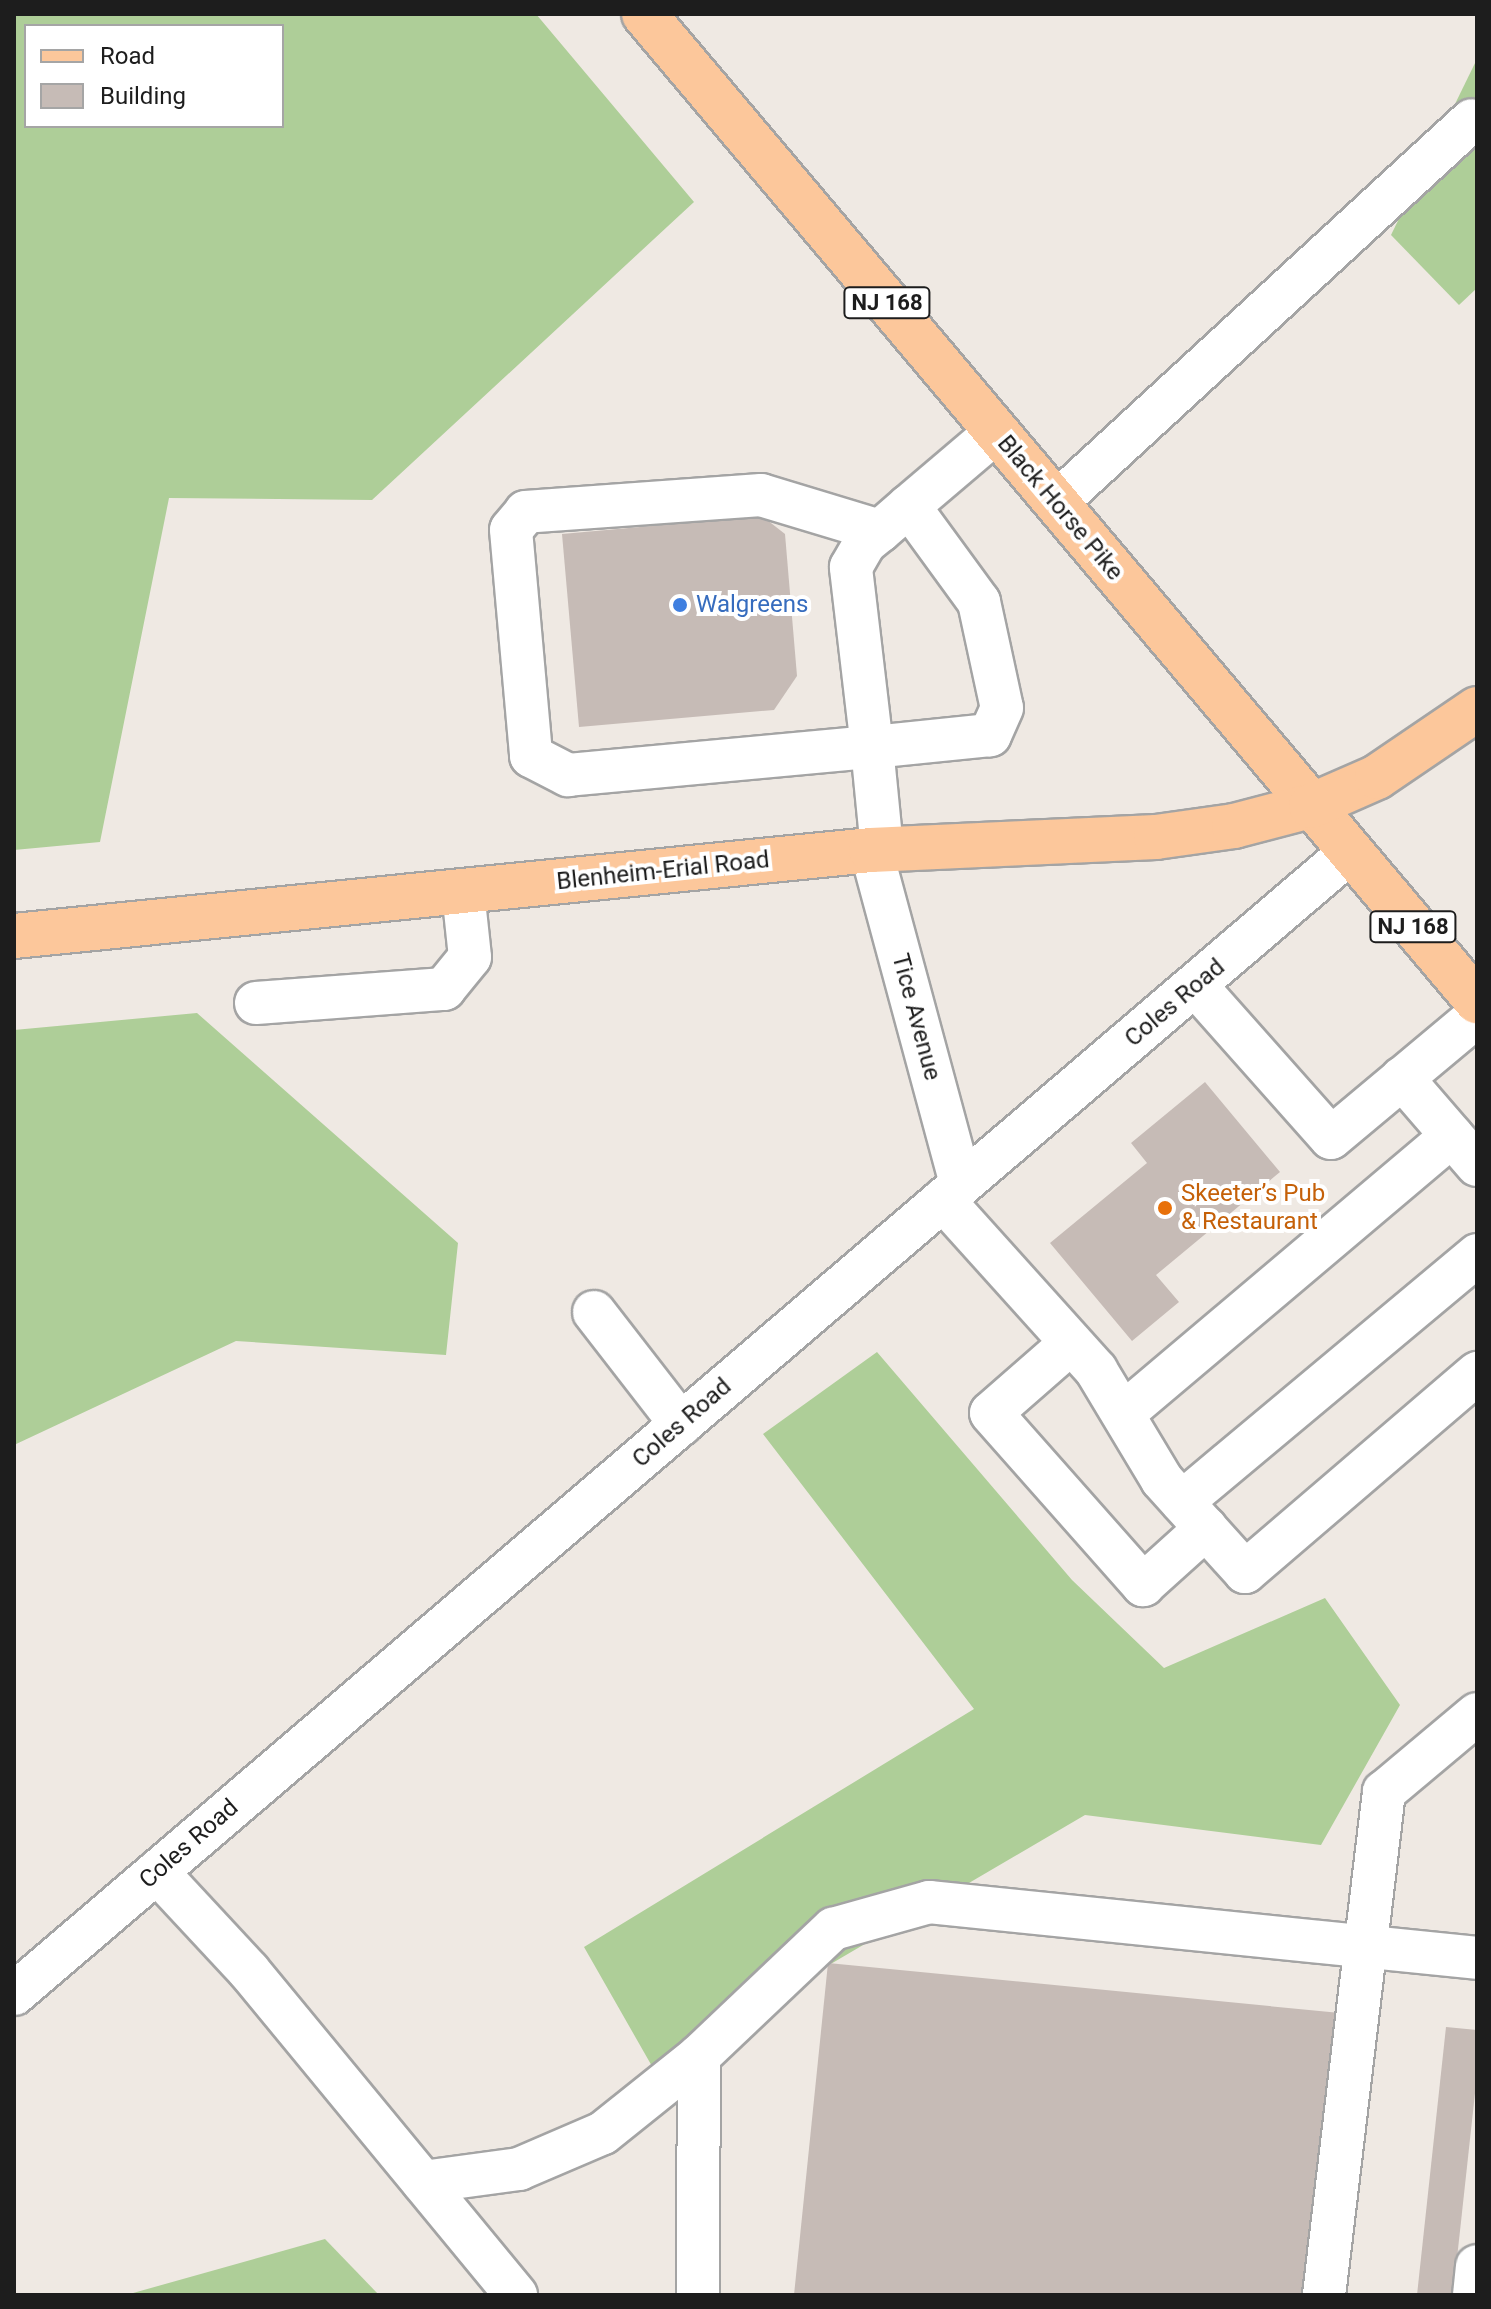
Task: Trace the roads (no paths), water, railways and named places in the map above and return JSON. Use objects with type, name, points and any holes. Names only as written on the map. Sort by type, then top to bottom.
[{"type":"main road","name":"Black Horse Pike","points":[[644,14],[1477,1001]]},
{"type":"main road","name":"Blenheim-Erial Road","points":[[14,936],[876,850],[1156,837],[1311,806],[1377,777],[1477,709]]},
{"type":"street","points":[[1056,503],[1472,120]]},
{"type":"street","name":"Tice Avenue","points":[[952,1192],[876,850],[872,747],[851,567],[894,519],[996,432]]},
{"type":"street","points":[[761,495],[894,519],[979,602],[1002,708],[990,735],[872,747],[568,775],[531,756],[511,573],[511,530],[526,512],[761,495]]},
{"type":"street","name":"Coles Road","points":[[14,1994],[1350,852]]},
{"type":"street","points":[[256,1003],[444,989],[470,957],[463,891]]},
{"type":"street","points":[[1196,986],[1331,1138],[1477,1016]]},
{"type":"street","points":[[1125,1412],[1465,1151],[1402,1078]]},
{"type":"street","points":[[952,1192],[1125,1412],[1194,1515],[1245,1572],[1477,1373]]},
{"type":"street","points":[[1071,1343],[991,1413],[1143,1585],[1194,1515],[1477,1255]]},
{"type":"street","points":[[594,1312],[681,1424]]},
{"type":"street","points":[[1324,2295],[1384,1792],[1477,1714]]},
{"type":"street","points":[[157,1872],[516,2295]]},
{"type":"street","points":[[423,2182],[519,2169],[603,2133],[699,2056],[833,1929],[929,1902],[1477,1958]]},
{"type":"street","points":[[698,2295],[699,2056]]},
{"type":"street","points":[[1474,2295],[1477,2266]]},
{"type":"place","name":"Walgreens","points":[[680,605]]},
{"type":"place","name":"Skeeter’s Pub & Restaurant","points":[[1165,1208]]}]
